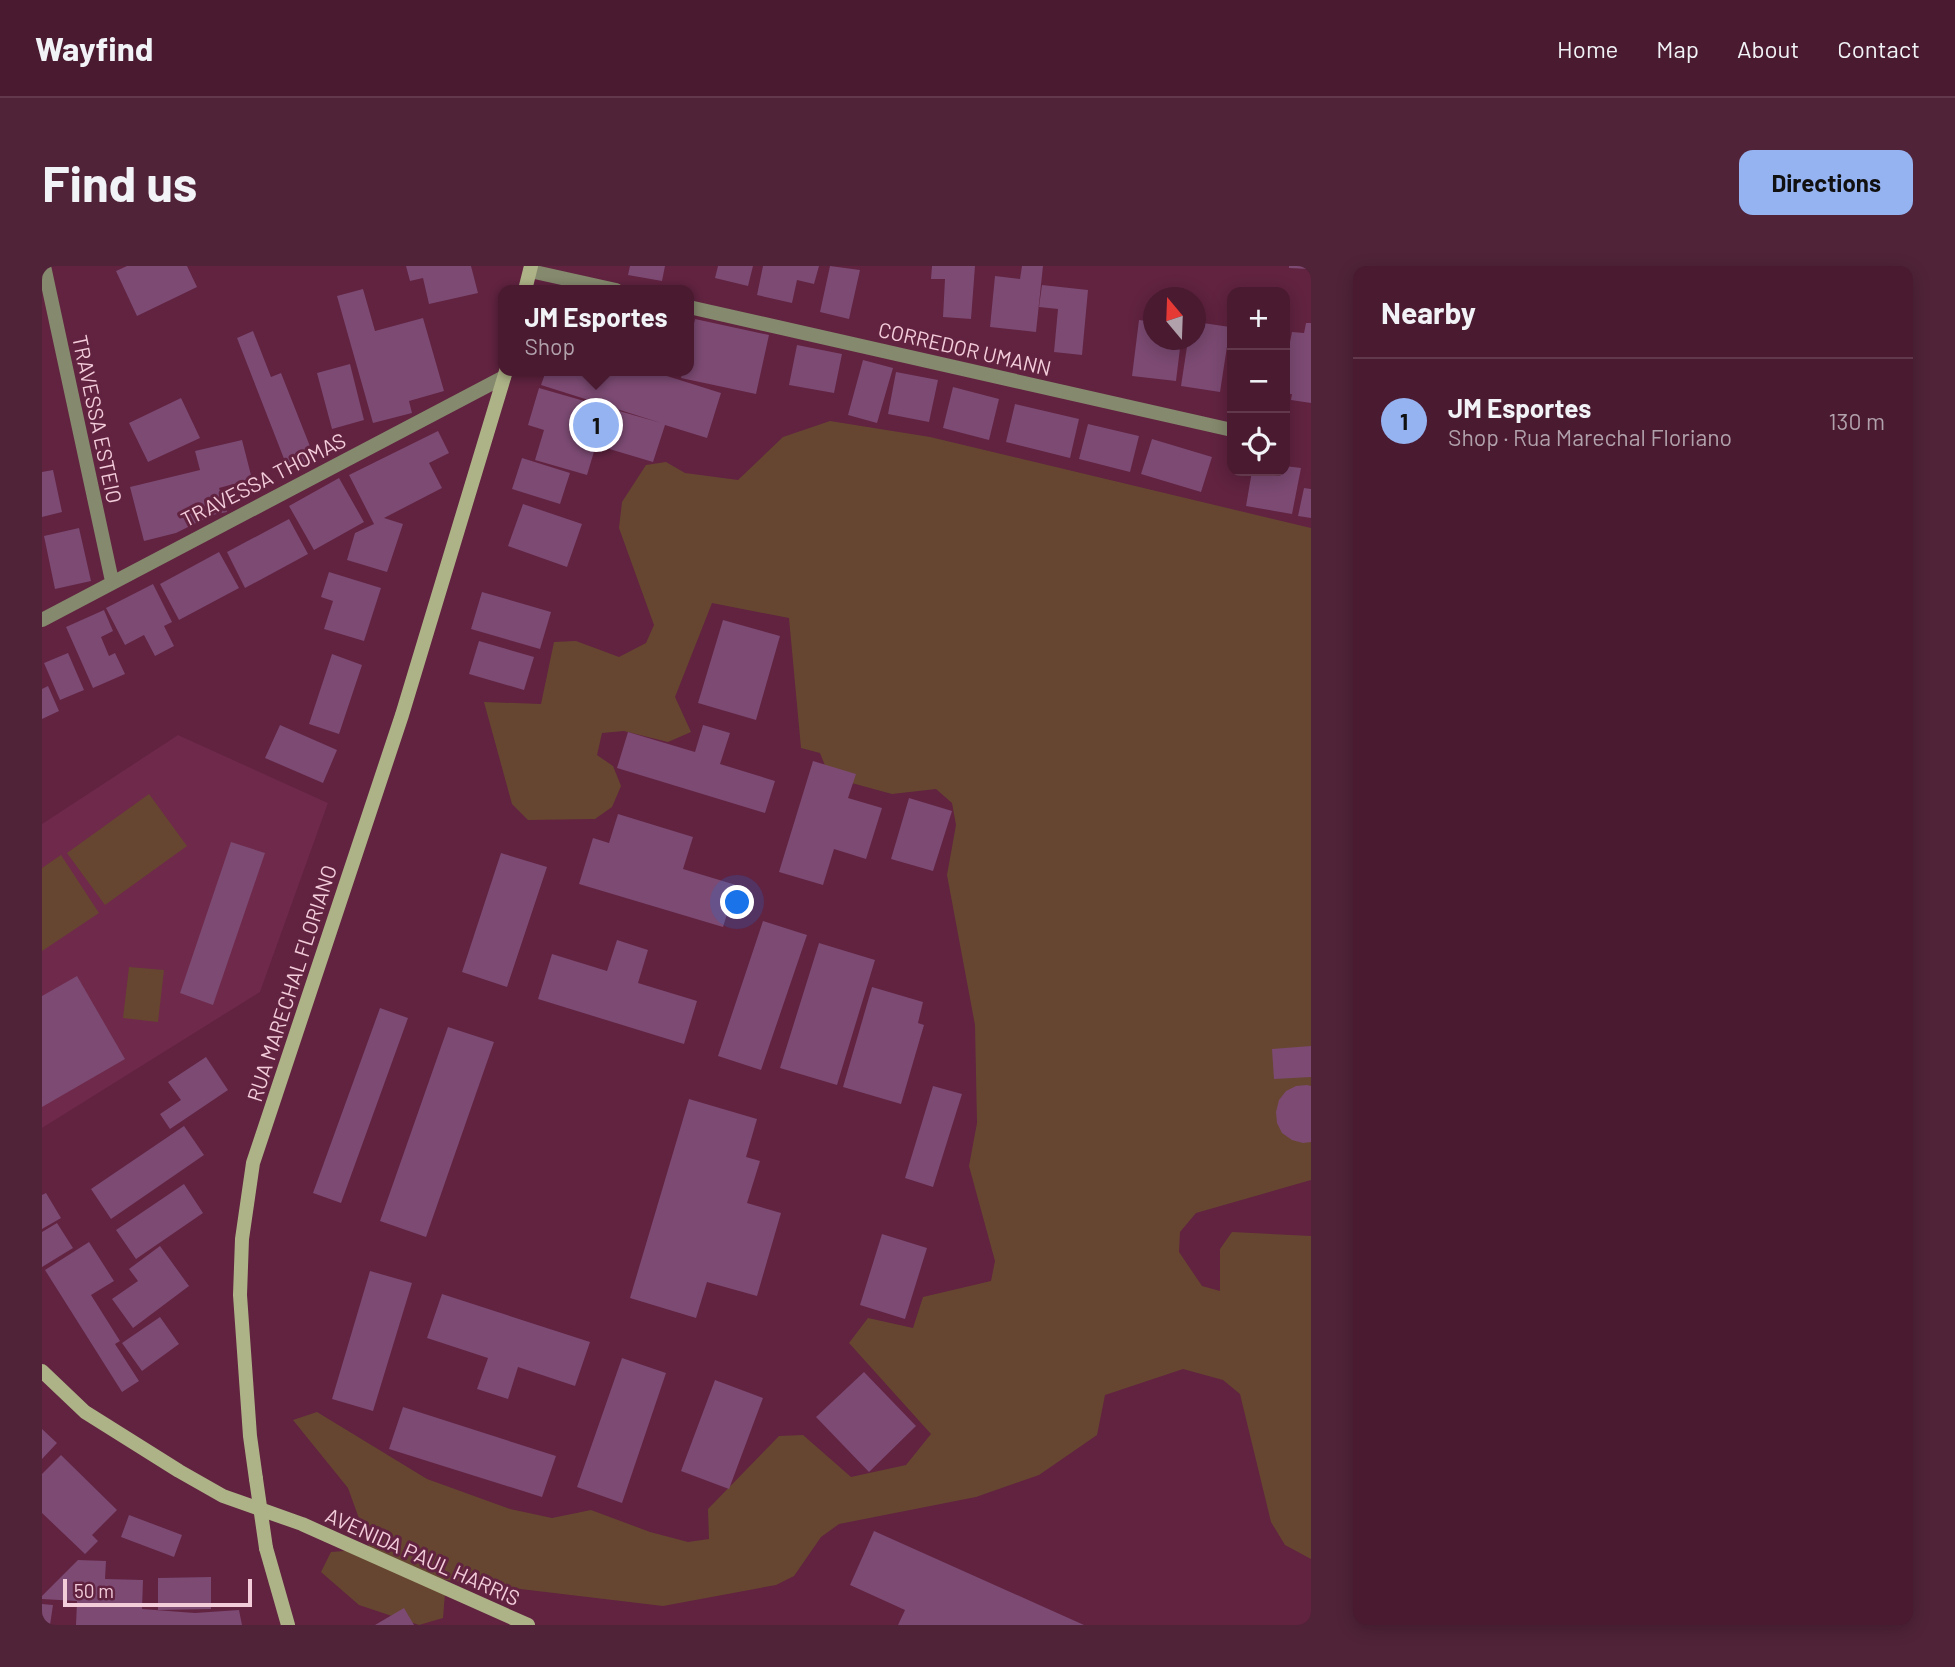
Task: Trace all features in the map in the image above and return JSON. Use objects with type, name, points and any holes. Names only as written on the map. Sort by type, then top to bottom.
[{"type":"main road","points":[[526,285],[531,268]]},
{"type":"main road","name":"RUA MARECHAL FLORIANO","points":[[288,1624],[266,1548],[250,1436],[240,1295],[242,1239],[253,1163],[402,715],[504,376]]},
{"type":"main road","name":"AVENIDA PAUL HARRIS","points":[[42,1371],[85,1412],[223,1496],[302,1524],[528,1625]]},
{"type":"street","name":"TRAVESSA ESTEIO","points":[[44,266],[112,581]]},
{"type":"street","points":[[531,268],[597,285]]},
{"type":"street","name":"CORREDOR UMANN","points":[[694,308],[1227,429]]},
{"type":"street","name":"TRAVESSA THOMAS","points":[[42,620],[501,376]]},
{"type":"shaded area","points":[[830,421],[930,437],[1311,528],[1311,1180],[1196,1213],[1180,1232],[1179,1252],[1202,1286],[1220,1291],[1220,1249],[1232,1232],[1311,1236],[1311,1559],[1285,1545],[1271,1522],[1240,1394],[1223,1380],[1183,1369],[1105,1395],[1097,1435],[1039,1475],[976,1497],[839,1524],[821,1537],[794,1576],[776,1585],[663,1606],[438,1579],[445,1593],[443,1618],[419,1625],[359,1605],[321,1572],[331,1552],[370,1549],[348,1488],[293,1420],[317,1412],[427,1479],[510,1509],[552,1518],[591,1510],[650,1532],[688,1542],[709,1539],[708,1509],[779,1436],[803,1435],[851,1477],[906,1465],[931,1434],[849,1343],[868,1318],[913,1328],[923,1297],[991,1281],[995,1261],[969,1166],[977,1123],[975,1025],[947,875],[956,825],[952,803],[936,789],[892,794],[848,782],[828,773],[820,753],[801,748],[789,618],[712,603],[675,697],[691,732],[668,742],[624,731],[602,733],[597,755],[613,766],[621,786],[612,807],[595,819],[528,820],[512,804],[484,702],[541,704],[554,642],[576,641],[619,657],[646,643],[654,625],[619,528],[622,502],[646,465],[666,462],[685,473],[738,480],[783,437]]},
{"type":"shaded area","points":[[178,735],[328,803],[260,992],[42,1128],[42,824]]},
{"type":"shaded area","points":[[149,794],[187,846],[105,905],[67,853]]},
{"type":"shaded area","points":[[61,855],[99,913],[42,951],[42,868]]},
{"type":"shaded area","points":[[129,967],[164,970],[158,1022],[123,1018]]},
{"type":"building","points":[[127,266],[187,266],[197,287],[137,316],[116,271]]},
{"type":"building","points":[[406,266],[471,266],[478,293],[429,304],[423,278],[410,281]]},
{"type":"building","points":[[630,266],[665,266],[662,281],[628,275]]},
{"type":"building","points":[[718,266],[753,266],[748,286],[715,278]]},
{"type":"building","points":[[763,266],[819,266],[814,284],[797,280],[792,303],[757,295]]},
{"type":"building","points":[[830,266],[860,270],[849,319],[820,312]]},
{"type":"building","points":[[932,266],[975,266],[971,319],[943,317],[945,279],[931,279]]},
{"type":"building","points":[[1022,266],[1043,266],[1036,332],[990,327],[995,276],[1020,279]]},
{"type":"building","points":[[1309,266],[1309,269],[1289,268]]},
{"type":"building","points":[[1042,285],[1088,290],[1082,355],[1054,352],[1058,309],[1039,307]]},
{"type":"building","points":[[363,289],[375,331],[423,318],[444,391],[409,401],[412,413],[373,423],[337,296]]},
{"type":"building","points":[[695,319],[769,335],[756,394],[681,378],[694,376]]},
{"type":"building","points":[[1139,320],[1143,321],[1143,350],[1180,350],[1176,381],[1132,376]]},
{"type":"building","points":[[1206,323],[1227,327],[1227,346],[1220,392],[1181,386],[1186,350],[1206,350]]},
{"type":"building","points":[[1306,323],[1311,323],[1311,403],[1291,400],[1290,394],[1292,332],[1304,333]]},
{"type":"building","points":[[253,331],[271,377],[281,373],[315,459],[288,469],[237,338]]},
{"type":"building","points":[[797,345],[842,354],[834,393],[789,385]]},
{"type":"building","points":[[863,360],[893,368],[877,423],[848,415]]},
{"type":"building","points":[[350,364],[364,420],[332,429],[317,373]]},
{"type":"building","points":[[896,372],[938,380],[929,422],[888,414]]},
{"type":"building","points":[[544,376],[667,376],[721,393],[707,438],[665,425],[653,462],[596,445],[587,475],[535,460],[544,430],[528,425],[539,388],[661,423],[541,385]]},
{"type":"building","points":[[953,387],[999,399],[989,440],[943,428]]},
{"type":"building","points":[[181,398],[200,438],[148,462],[129,423]]},
{"type":"building","points":[[1015,404],[1079,419],[1070,458],[1006,442]]},
{"type":"building","points":[[1088,424],[1139,436],[1130,472],[1079,459]]},
{"type":"building","points":[[438,431],[449,453],[429,463],[442,488],[384,518],[403,524],[387,572],[347,560],[355,533],[374,524],[349,475]]},
{"type":"building","points":[[1152,439],[1212,457],[1201,492],[1141,474]]},
{"type":"building","points":[[242,440],[252,479],[219,488],[227,512],[212,515],[176,533],[144,541],[130,487],[200,470],[195,451]]},
{"type":"building","points":[[522,458],[570,473],[560,504],[512,489]]},
{"type":"building","points":[[1290,467],[1301,468],[1292,514],[1246,506],[1251,476],[1290,476]]},
{"type":"building","points":[[53,470],[62,512],[42,517],[42,472]]},
{"type":"building","points":[[339,478],[364,522],[314,550],[289,506]]},
{"type":"building","points":[[1304,488],[1311,489],[1311,518],[1298,516]]},
{"type":"building","points":[[523,504],[582,524],[567,567],[508,546]]},
{"type":"building","points":[[289,519],[308,554],[245,588],[227,552]]},
{"type":"building","points":[[79,528],[91,581],[55,589],[44,536]]},
{"type":"building","points":[[219,552],[239,588],[179,620],[160,584]]},
{"type":"building","points":[[329,572],[381,588],[364,641],[324,629],[333,601],[321,597]]},
{"type":"building","points":[[153,584],[172,622],[164,626],[174,646],[155,656],[144,635],[125,645],[106,608]]},
{"type":"building","points":[[482,592],[551,612],[540,649],[471,629]]},
{"type":"building","points":[[104,610],[113,631],[101,637],[109,656],[115,653],[125,674],[93,688],[66,627]]},
{"type":"building","points":[[723,620],[780,636],[756,720],[698,703]]},
{"type":"building","points":[[479,641],[534,657],[524,690],[469,674]]},
{"type":"building","points":[[68,653],[84,690],[60,700],[44,663]]},
{"type":"building","points":[[332,654],[362,665],[339,734],[309,724]]},
{"type":"building","points":[[48,686],[59,711],[42,719],[42,689]]},
{"type":"building","points":[[280,725],[337,750],[323,783],[265,758]]},
{"type":"building","points":[[703,725],[730,733],[720,764],[775,781],[765,813],[617,768],[628,732],[695,752]]},
{"type":"building","points":[[813,761],[856,774],[848,798],[882,808],[866,859],[834,849],[823,885],[779,872]]},
{"type":"building","points":[[909,798],[952,811],[933,871],[891,859]]},
{"type":"building","points":[[618,814],[693,837],[683,869],[736,885],[723,927],[579,884],[593,838],[609,843]]},
{"type":"building","points":[[231,842],[265,853],[213,1005],[180,993]]},
{"type":"building","points":[[501,853],[547,867],[507,987],[462,972]]},
{"type":"building","points":[[763,921],[807,935],[761,1070],[718,1056]]},
{"type":"building","points":[[617,940],[648,950],[638,983],[697,1001],[684,1044],[538,999],[552,954],[607,971]]},
{"type":"building","points":[[819,943],[875,960],[837,1085],[780,1068]]},
{"type":"building","points":[[77,976],[125,1059],[42,1107],[42,996]]},
{"type":"building","points":[[872,987],[923,1002],[918,1023],[924,1025],[901,1104],[843,1087]]},
{"type":"building","points":[[380,1008],[408,1018],[341,1203],[313,1193]]},
{"type":"building","points":[[448,1027],[494,1042],[426,1237],[380,1221]]},
{"type":"building","points":[[1311,1046],[1311,1077],[1274,1079],[1272,1049]]},
{"type":"building","points":[[206,1057],[228,1090],[170,1129],[160,1114],[181,1100],[168,1082]]},
{"type":"building","points":[[933,1086],[962,1094],[933,1187],[905,1178]]},
{"type":"building","points":[[1311,1086],[1311,1142],[1303,1143],[1282,1133],[1276,1112],[1279,1100],[1286,1091]]},
{"type":"building","points":[[689,1099],[757,1119],[746,1157],[760,1161],[747,1203],[781,1213],[757,1296],[707,1282],[696,1318],[630,1298]]},
{"type":"building","points":[[184,1126],[204,1155],[111,1219],[91,1189]]},
{"type":"building","points":[[184,1184],[203,1213],[136,1259],[116,1230]]},
{"type":"building","points":[[46,1193],[61,1218],[42,1229],[42,1195]]},
{"type":"building","points":[[57,1223],[73,1248],[42,1267],[42,1232]]},
{"type":"building","points":[[882,1234],[927,1248],[905,1319],[860,1305]]},
{"type":"building","points":[[89,1242],[114,1281],[91,1295],[120,1341],[115,1344],[139,1381],[122,1392],[45,1270]]},
{"type":"building","points":[[160,1246],[189,1286],[133,1328],[112,1299],[138,1281],[129,1269]]},
{"type":"building","points":[[370,1271],[412,1283],[373,1411],[332,1399]]},
{"type":"building","points":[[442,1294],[590,1342],[575,1386],[518,1367],[508,1399],[477,1389],[488,1358],[427,1338]]},
{"type":"building","points":[[160,1317],[179,1344],[142,1371],[122,1343]]},
{"type":"building","points":[[622,1358],[666,1373],[622,1503],[577,1487]]},
{"type":"building","points":[[864,1372],[916,1426],[869,1472],[816,1417]]},
{"type":"building","points":[[715,1380],[763,1398],[729,1489],[681,1471]]},
{"type":"building","points":[[403,1407],[556,1456],[542,1497],[389,1449]]},
{"type":"building","points":[[42,1429],[57,1443],[42,1459]]},
{"type":"building","points":[[61,1455],[117,1510],[92,1535],[98,1541],[85,1554],[42,1513],[42,1474]]},
{"type":"building","points":[[129,1515],[182,1535],[174,1557],[121,1537]]},
{"type":"building","points":[[874,1531],[1084,1625],[898,1625],[905,1610],[850,1585]]},
{"type":"building","points":[[78,1560],[106,1561],[105,1579],[143,1580],[142,1609],[195,1613],[239,1610],[242,1625],[76,1625],[77,1601],[42,1599],[42,1596]]},
{"type":"building","points":[[211,1577],[211,1609],[158,1610],[158,1578]]},
{"type":"building","points":[[42,1604],[53,1605],[50,1625],[42,1625]]},
{"type":"building","points":[[404,1608],[414,1625],[375,1625]]},
{"type":"place","name":"JM Esportes","points":[[596,425]]}]
